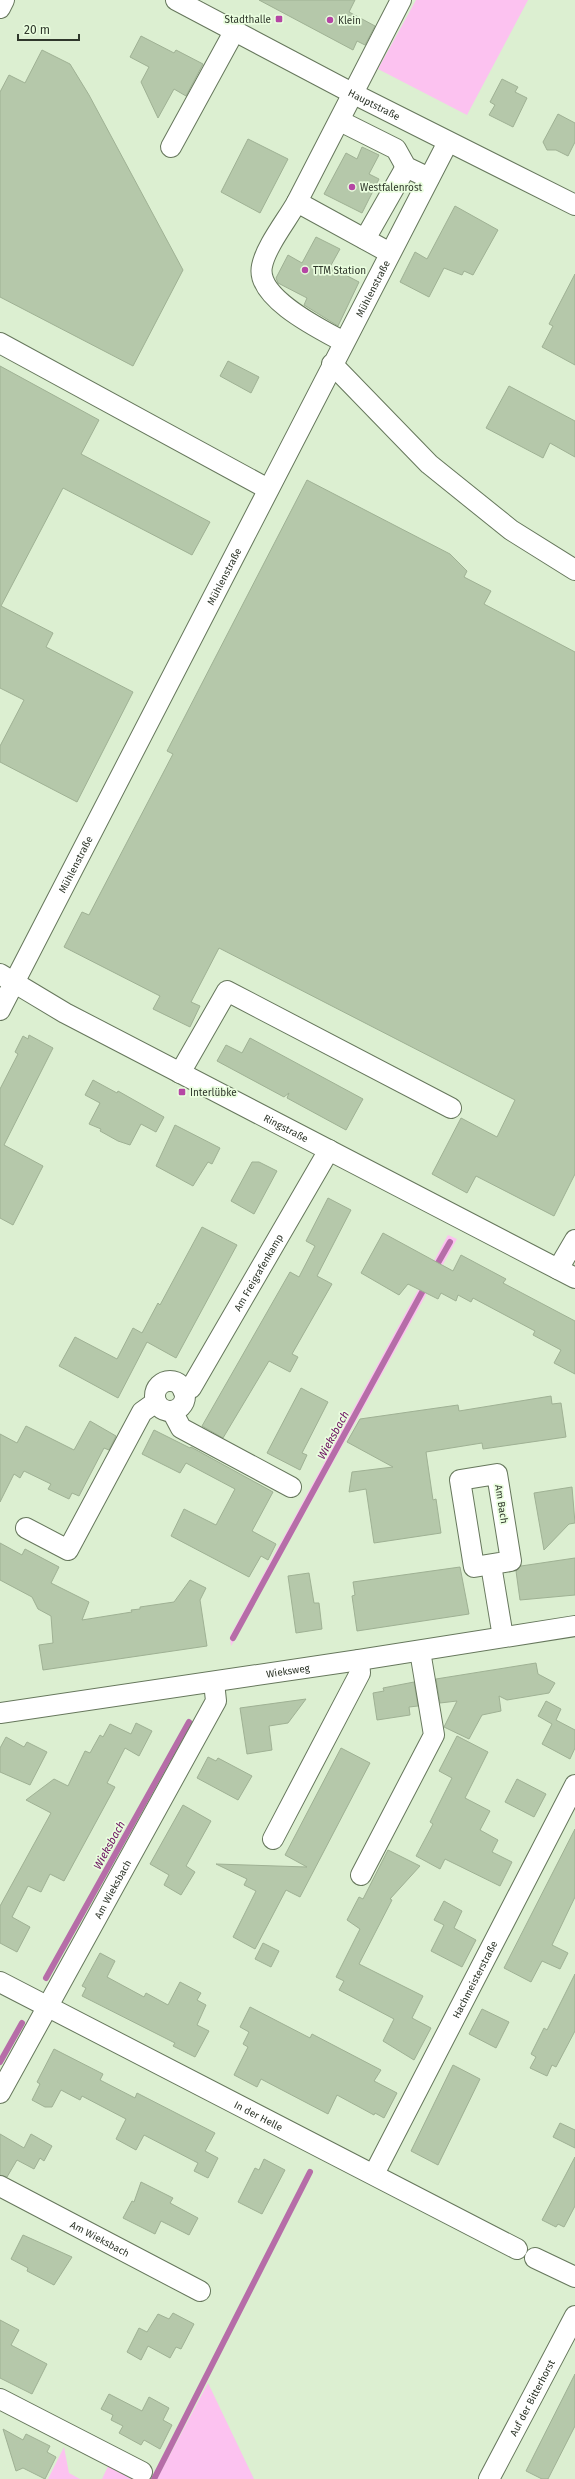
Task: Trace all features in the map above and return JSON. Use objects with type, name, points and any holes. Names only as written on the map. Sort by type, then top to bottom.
[{"type":"street","points":[[0,8],[4,0]]},
{"type":"street","name":"Hauptstraße","points":[[176,0],[352,93],[575,205]]},
{"type":"street","points":[[344,342],[306,321],[284,305],[272,293],[264,280],[262,268],[265,258],[340,121],[352,93],[401,0]]},
{"type":"street","points":[[171,147],[235,30]]},
{"type":"street","points":[[340,121],[396,149],[406,167],[429,178]]},
{"type":"street","name":"Mühlenstraße","points":[[0,1010],[7,978],[268,489],[448,142]]},
{"type":"street","points":[[366,239],[406,167]]},
{"type":"street","points":[[297,202],[390,252]]},
{"type":"street","points":[[0,343],[268,489]]},
{"type":"street","points":[[332,364],[429,464],[511,530],[575,570]]},
{"type":"street","name":"Ringstraße","points":[[7,978],[65,1013],[575,1278]]},
{"type":"street","points":[[180,1073],[227,991],[451,1108]]},
{"type":"street","name":"Am Freigrafenkamp","points":[[183,1390],[191,1388],[329,1150]]},
{"type":"street","points":[[558,1269],[575,1240]]},
{"type":"street","points":[[26,1528],[68,1550],[142,1412],[164,1406],[183,1403],[183,1390],[174,1382],[167,1382],[157,1389],[164,1406],[181,1428],[291,1487]]},
{"type":"street","name":"Am Bach","points":[[497,1474],[511,1561],[491,1564],[474,1567],[460,1480],[497,1474]]},
{"type":"street","points":[[491,1564],[503,1637]]},
{"type":"street","name":"Wieksweg","points":[[0,1713],[420,1651],[575,1626]]},
{"type":"street","points":[[361,1875],[434,1735],[420,1651]]},
{"type":"street","points":[[273,1839],[360,1673],[359,1660]]},
{"type":"street","name":"Am Wieksbach","points":[[0,2094],[216,1701],[214,1682]]},
{"type":"street","name":"Hachmeisterstraße","points":[[374,2174],[575,1785]]},
{"type":"street","name":"In der Helle","points":[[0,1982],[343,2160],[374,2174],[516,2249]]},
{"type":"street","name":"Am Wieksbach","points":[[0,2186],[200,2291]]},
{"type":"street","points":[[535,2258],[575,2277]]},
{"type":"street","name":"Auf der Bitterhorst","points":[[489,2479],[575,2316]]},
{"type":"street","points":[[0,2399],[142,2472]]},
{"type":"shaded area","points":[[416,0],[528,0],[467,115],[378,69]]},
{"type":"shaded area","points":[[448,1235],[457,1239],[231,1646],[230,1636]]},
{"type":"shaded area","points":[[208,2383],[254,2479],[157,2479]]},
{"type":"shaded area","points":[[64,2447],[69,2473],[80,2479],[48,2479]]},
{"type":"shaded area","points":[[110,2462],[142,2479],[102,2479]]},
{"type":"building","name":"Klein","points":[[259,0],[355,0],[349,12],[375,26],[365,45],[357,41],[353,50]]},
{"type":"building","points":[[141,36],[174,53],[176,50],[203,64],[186,96],[174,89],[158,118],[141,82],[149,67],[130,57]]},
{"type":"building","points":[[42,50],[70,64],[89,95],[183,270],[133,366],[0,297],[0,92],[9,75],[25,83]]},
{"type":"building","points":[[502,79],[518,87],[515,92],[527,98],[513,127],[489,115],[495,105],[490,102]]},
{"type":"building","points":[[558,114],[575,123],[575,142],[568,156],[556,150],[547,150],[543,142]]},
{"type":"building","points":[[248,139],[288,159],[260,213],[221,192]]},
{"type":"building","name":"Westfalenrost","points":[[362,147],[379,155],[369,174],[379,179],[362,213],[324,194],[346,153],[357,159]]},
{"type":"building","points":[[455,206],[498,230],[473,275],[464,271],[462,275],[444,268],[429,297],[400,282],[415,252],[427,259]]},
{"type":"building","points":[[316,237],[340,249],[330,267],[359,282],[338,326],[304,305],[307,298],[278,283],[276,278],[288,255],[302,263]]},
{"type":"building","points":[[575,274],[575,365],[542,347],[553,326],[549,324]]},
{"type":"building","points":[[228,361],[259,377],[251,393],[220,376]]},
{"type":"building","points":[[0,366],[99,420],[81,454],[210,522],[192,555],[63,488],[1,606],[53,633],[46,647],[133,692],[77,802],[0,762],[0,746],[24,700],[0,688]]},
{"type":"building","points":[[509,386],[575,421],[575,457],[550,443],[543,458],[486,428]]},
{"type":"building","points":[[307,480],[450,554],[467,571],[464,577],[491,591],[484,604],[575,652],[575,1174],[554,1216],[476,1176],[467,1193],[432,1174],[461,1118],[497,1137],[515,1100],[219,948],[191,1002],[200,1006],[190,1027],[153,1009],[160,996],[64,947],[82,912],[89,915],[173,754],[167,751]]},
{"type":"building","points":[[29,1035],[53,1048],[4,1145],[43,1166],[13,1225],[0,1218],[0,1089],[18,1054],[15,1052],[23,1036],[28,1039]]},
{"type":"building","points":[[250,1038],[363,1099],[346,1130],[287,1098],[289,1093],[284,1097],[217,1061],[226,1045],[242,1053]]},
{"type":"building","points":[[93,1080],[117,1093],[118,1091],[164,1117],[156,1132],[141,1124],[130,1145],[118,1141],[100,1131],[101,1129],[89,1124],[100,1103],[85,1095]]},
{"type":"building","points":[[175,1125],[220,1148],[212,1164],[208,1162],[193,1186],[156,1166]]},
{"type":"building","points":[[252,1162],[259,1162],[277,1171],[254,1214],[231,1201]]},
{"type":"building","points":[[328,1198],[351,1210],[317,1276],[332,1284],[292,1354],[298,1357],[290,1372],[269,1361],[223,1438],[202,1426],[290,1272],[299,1277],[315,1246],[306,1241]]},
{"type":"building","points":[[202,1227],[237,1245],[176,1358],[147,1342],[118,1398],[59,1366],[75,1337],[117,1359],[133,1328],[142,1333],[158,1303],[160,1305]]},
{"type":"building","points":[[383,1233],[453,1271],[461,1255],[506,1279],[503,1283],[575,1321],[575,1374],[554,1363],[561,1350],[533,1335],[535,1331],[473,1298],[471,1302],[458,1295],[456,1301],[441,1293],[438,1299],[408,1284],[399,1295],[361,1273]]},
{"type":"building","points":[[301,1388],[328,1402],[302,1453],[307,1455],[300,1470],[267,1453]]},
{"type":"building","points":[[551,1396],[552,1404],[561,1403],[566,1437],[483,1449],[482,1443],[426,1452],[433,1500],[436,1499],[441,1533],[374,1543],[366,1489],[349,1492],[352,1472],[393,1467],[347,1442],[360,1419],[458,1405],[459,1411]]},
{"type":"building","points":[[90,1421],[116,1436],[109,1450],[104,1448],[79,1496],[72,1493],[69,1499],[48,1489],[51,1484],[24,1471],[20,1478],[14,1474],[0,1502],[0,1434],[17,1443],[26,1426],[74,1450]]},
{"type":"building","points":[[154,1430],[190,1448],[191,1447],[273,1492],[252,1531],[276,1544],[268,1560],[261,1556],[249,1577],[171,1536],[184,1509],[216,1525],[235,1489],[186,1463],[180,1473],[142,1454]]},
{"type":"building","points":[[572,1487],[575,1523],[569,1524],[544,1550],[534,1493]]},
{"type":"building","points":[[0,1543],[22,1555],[25,1549],[59,1567],[51,1583],[89,1602],[82,1620],[132,1612],[131,1610],[140,1609],[140,1607],[174,1602],[190,1580],[206,1588],[200,1600],[207,1646],[43,1670],[39,1645],[53,1643],[51,1616],[38,1609],[32,1597],[0,1580]]},
{"type":"building","points":[[575,1558],[575,1595],[520,1600],[516,1571],[521,1566]]},
{"type":"building","points":[[460,1567],[469,1614],[357,1631],[352,1596],[355,1595],[353,1582]]},
{"type":"building","points":[[309,1573],[314,1603],[319,1603],[322,1629],[296,1633],[288,1576]]},
{"type":"building","points":[[536,1663],[538,1674],[555,1683],[549,1693],[507,1700],[499,1696],[501,1711],[482,1715],[469,1739],[444,1727],[457,1701],[440,1703],[436,1679]]},
{"type":"building","points":[[414,1682],[418,1706],[409,1707],[410,1715],[377,1720],[373,1693],[384,1691],[383,1688]]},
{"type":"building","points":[[306,1699],[288,1723],[269,1726],[272,1750],[247,1754],[240,1708]]},
{"type":"building","points":[[546,1701],[561,1709],[556,1720],[575,1730],[575,1748],[570,1759],[542,1744],[552,1724],[538,1716]]},
{"type":"building","points":[[136,1723],[152,1731],[139,1756],[125,1748],[107,1783],[115,1787],[64,1881],[50,1874],[41,1892],[28,1886],[12,1917],[30,1927],[17,1952],[0,1943],[0,1906],[51,1813],[26,1800],[54,1779],[68,1786],[85,1751],[90,1753],[100,1735],[103,1737],[110,1724],[131,1734]]},
{"type":"building","points":[[457,1736],[488,1752],[465,1798],[490,1811],[480,1830],[498,1840],[492,1852],[512,1862],[500,1886],[445,1859],[440,1869],[416,1856],[433,1824],[430,1822],[452,1778],[439,1771]]},
{"type":"building","points":[[6,1737],[24,1747],[27,1742],[47,1752],[30,1785],[0,1772],[0,1748]]},
{"type":"building","points":[[341,1748],[370,1763],[300,1897],[286,1890],[255,1949],[233,1937],[256,1891],[244,1885],[247,1879],[216,1864],[307,1867],[285,1855]]},
{"type":"building","points":[[208,1757],[216,1761],[218,1758],[252,1776],[238,1800],[197,1778]]},
{"type":"building","points":[[517,1779],[546,1794],[534,1817],[505,1802]]},
{"type":"building","points":[[183,1805],[211,1821],[186,1866],[195,1872],[181,1895],[164,1885],[169,1875],[150,1864]]},
{"type":"building","points":[[575,1829],[575,1897],[552,1945],[568,1953],[560,1969],[542,1961],[531,1982],[504,1968]]},
{"type":"building","points":[[388,1850],[420,1866],[390,1899],[392,1900],[359,1964],[423,1996],[412,2018],[431,2028],[414,2060],[383,2041],[394,2019],[339,1990],[344,1981],[336,1977],[360,1929],[347,1920],[359,1897],[363,1899]]},
{"type":"building","points":[[444,1901],[462,1911],[454,1928],[476,1940],[462,1967],[431,1951],[444,1925],[434,1920]]},
{"type":"building","points":[[263,1943],[279,1951],[271,1967],[255,1959]]},
{"type":"building","points":[[100,1953],[115,1961],[107,1977],[144,1997],[146,1993],[168,2005],[180,1982],[201,1993],[197,2000],[206,2005],[197,2025],[209,2031],[195,2057],[173,2046],[175,2043],[82,1996],[86,1988],[82,1986]]},
{"type":"building","points":[[575,1974],[575,2031],[556,2067],[552,2065],[547,2076],[530,2068],[536,2057],[531,2054],[544,2028],[547,2030]]},
{"type":"building","points":[[250,2007],[310,2038],[312,2034],[381,2070],[374,2081],[397,2093],[384,2118],[375,2113],[374,2115],[337,2095],[328,2114],[261,2079],[257,2087],[234,2075],[248,2047],[243,2044],[249,2032],[240,2027]]},
{"type":"building","points":[[482,2009],[509,2022],[496,2048],[469,2034]]},
{"type":"building","points":[[54,2049],[103,2074],[100,2080],[135,2098],[137,2093],[215,2133],[205,2151],[218,2158],[208,2178],[194,2171],[198,2163],[144,2135],[136,2150],[116,2139],[126,2119],[82,2096],[80,2100],[61,2090],[52,2107],[45,2107],[32,2100],[40,2084],[37,2082]]},
{"type":"building","points":[[453,2065],[480,2079],[438,2165],[411,2151]]},
{"type":"building","points":[[560,2123],[575,2130],[575,2148],[553,2137]]},
{"type":"building","points":[[0,2134],[24,2148],[31,2134],[52,2146],[44,2161],[40,2158],[34,2169],[17,2160],[7,2177],[0,2175]]},
{"type":"building","points":[[575,2157],[575,2206],[564,2227],[558,2224],[556,2227],[542,2220]]},
{"type":"building","points":[[264,2159],[285,2170],[262,2214],[238,2202],[255,2168],[259,2170]]},
{"type":"building","points":[[141,2182],[173,2198],[170,2203],[198,2218],[189,2235],[161,2221],[155,2234],[123,2218],[132,2201],[134,2202]]},
{"type":"building","points":[[23,2235],[72,2257],[54,2285],[27,2271],[28,2268],[11,2259]]},
{"type":"building","points":[[173,2313],[194,2324],[181,2349],[176,2347],[170,2358],[148,2346],[141,2360],[127,2352],[139,2328],[147,2332],[158,2314],[169,2319]]},
{"type":"building","points":[[0,2320],[19,2330],[11,2345],[47,2364],[32,2394],[0,2378]]},
{"type":"building","points":[[575,2374],[575,2426],[548,2479],[542,2479],[526,2471]]},
{"type":"building","points":[[109,2394],[142,2411],[149,2397],[169,2408],[163,2420],[172,2425],[160,2449],[144,2440],[141,2445],[119,2433],[123,2426],[111,2420],[113,2415],[101,2409]]},
{"type":"building","points":[[3,2429],[23,2440],[26,2434],[50,2446],[47,2452],[56,2457],[45,2479],[23,2468],[16,2471]]},
{"type":"waterway","name":"Wieksbach","points":[[434,1270],[450,1242]]},
{"type":"waterway","name":"Wieksbach","points":[[233,1638],[426,1285]]},
{"type":"waterway","name":"Wieksbach","points":[[46,1978],[189,1722]]},
{"type":"waterway","name":"Wieksbach","points":[[0,2062],[22,2023]]},
{"type":"waterway","points":[[154,2479],[310,2172]]},
{"type":"place","name":"Stadthalle","points":[[279,19]]},
{"type":"place","name":"Klein","points":[[330,20]]},
{"type":"place","name":"Westfalenrost","points":[[352,187]]},
{"type":"place","name":"TTM Station","points":[[305,270]]},
{"type":"place","name":"Interlübke","points":[[182,1092]]}]
